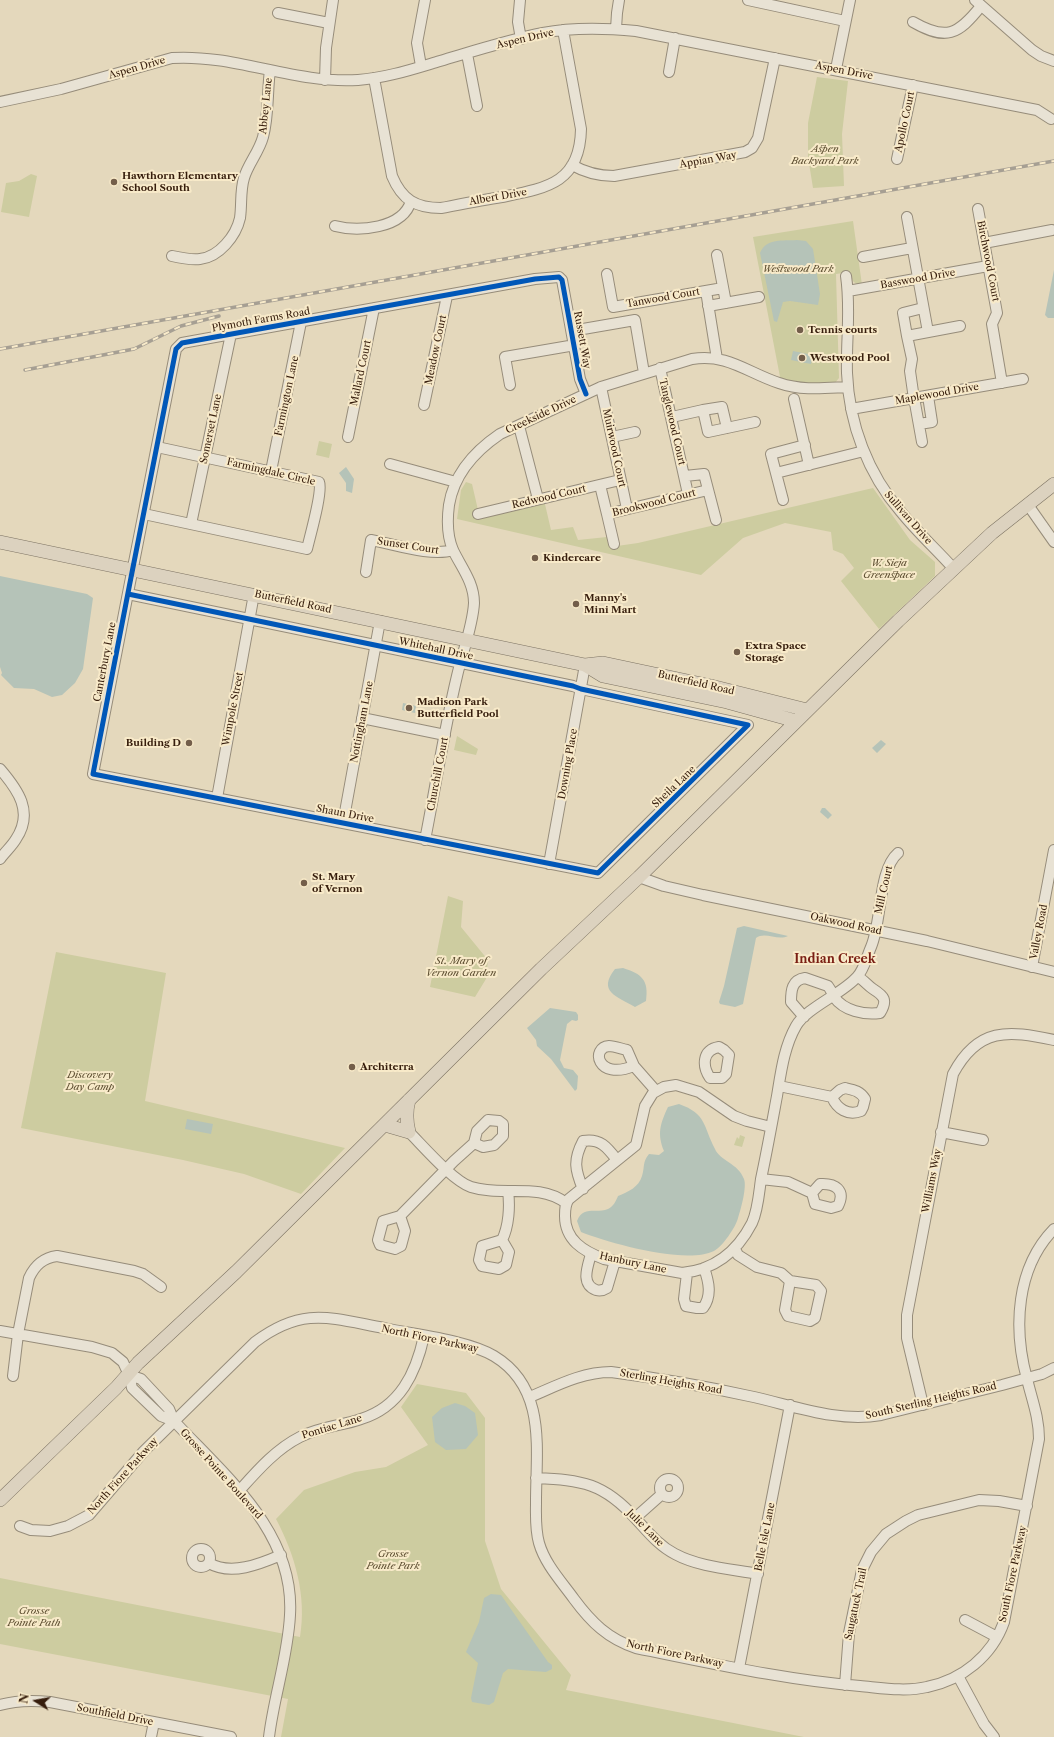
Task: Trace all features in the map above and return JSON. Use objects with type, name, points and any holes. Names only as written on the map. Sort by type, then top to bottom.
[{"type":"main road","points":[[0,1500],[129,1375],[138,1364],[236,1272],[541,969],[639,877],[796,720],[953,568],[992,533],[1054,484]]},
{"type":"main road","name":"Butterfield Road","points":[[0,542],[133,568],[585,665],[603,663],[711,686],[807,710]]},
{"type":"main road","name":"Butterfield Road","points":[[585,665],[603,676],[727,702],[796,720]]},
{"type":"main road","points":[[409,1100],[406,1121],[409,1132]]},
{"type":"main road","points":[[385,1125],[409,1132]]},
{"type":"street","points":[[325,80],[326,48],[333,0]]},
{"type":"street","points":[[421,66],[417,43],[425,0]]},
{"type":"street","points":[[520,0],[518,22],[521,38]]},
{"type":"street","points":[[616,29],[619,0]]},
{"type":"street","points":[[748,0],[845,21]]},
{"type":"street","points":[[836,69],[850,0]]},
{"type":"street","points":[[913,22],[936,33],[950,32],[958,29],[973,16],[978,3],[1032,50],[1041,56],[1054,61]]},
{"type":"street","points":[[278,13],[329,23]]},
{"type":"street","name":"Aspen Drive","points":[[0,102],[61,89],[172,58],[210,58],[325,80],[341,81],[374,78],[467,54],[521,38],[563,30],[616,29],[675,38],[1037,110],[1051,119]]},
{"type":"street","name":"Albert Drive","points":[[374,78],[392,176],[399,190],[411,201],[429,208],[441,208],[538,190],[554,183],[562,177],[577,156],[580,142],[581,129],[563,30]]},
{"type":"street","points":[[669,72],[675,38]]},
{"type":"street","points":[[467,54],[470,62],[477,106]]},
{"type":"street","name":"Appian Way","points":[[572,165],[590,174],[614,176],[745,152],[752,148],[758,138],[775,58]]},
{"type":"street","name":"Abbey Lane","points":[[172,256],[200,259],[206,257],[225,246],[235,232],[240,220],[241,194],[244,178],[262,139],[266,123],[270,70]]},
{"type":"street","name":"Apollo Court","points":[[897,159],[913,85]]},
{"type":"street","points":[[335,226],[354,230],[388,223],[401,217],[407,210],[411,201]]},
{"type":"street","name":"Birchwood Court","points":[[978,209],[997,313],[992,324],[1002,383]]},
{"type":"street","points":[[907,217],[917,279],[928,332]]},
{"type":"street","points":[[984,242],[1052,230]]},
{"type":"street","points":[[863,257],[912,248]]},
{"type":"street","points":[[717,255],[726,303]]},
{"type":"street","name":"Basswood Drive","points":[[848,291],[988,266]]},
{"type":"street","name":"Tanwood Court","points":[[607,274],[613,307],[723,288]]},
{"type":"street","name":"Sullivan Drive","points":[[846,276],[849,309],[848,387],[851,409],[864,451],[870,465],[888,496],[920,534],[953,568]]},
{"type":"street","name":"Plymoth Farms Road","points":[[133,568],[178,345],[182,343],[374,308],[559,277],[562,280],[564,288]]},
{"type":"street","name":"Russett Way","points":[[564,288],[580,380],[586,394]]},
{"type":"street","points":[[706,291],[717,359]]},
{"type":"street","name":"Meadow Court","points":[[424,405],[447,296]]},
{"type":"street","points":[[708,306],[759,297]]},
{"type":"street","points":[[632,304],[644,373]]},
{"type":"street","points":[[613,307],[616,323]]},
{"type":"street","name":"Mallard Court","points":[[348,437],[374,308]]},
{"type":"street","points":[[922,442],[910,371],[912,360],[903,313],[923,308]]},
{"type":"street","points":[[583,329],[634,320]]},
{"type":"street","name":"Farmington Lane","points":[[271,470],[302,322]]},
{"type":"street","points":[[907,336],[960,326]]},
{"type":"street","name":"Somerset Lane","points":[[191,524],[231,334]]},
{"type":"street","points":[[510,385],[505,357],[575,345]]},
{"type":"street","name":"Creekside Drive","points":[[466,639],[473,610],[473,595],[467,574],[454,550],[448,528],[449,505],[456,482],[464,467],[481,448],[500,434],[601,387],[660,368],[700,358],[733,362],[766,378],[792,386],[822,389],[848,387]]},
{"type":"street","name":"Tanglewood Court","points":[[660,368],[688,494]]},
{"type":"street","name":"Maplewood Drive","points":[[851,409],[1023,379]]},
{"type":"street","name":"Muirwood Court","points":[[601,387],[626,509]]},
{"type":"street","points":[[919,424],[932,422],[928,396]]},
{"type":"street","points":[[794,399],[809,465]]},
{"type":"street","points":[[672,417],[722,407],[727,428]]},
{"type":"street","points":[[703,410],[708,432],[755,422]]},
{"type":"street","points":[[519,426],[538,499]]},
{"type":"street","points":[[612,437],[635,432]]},
{"type":"street","points":[[783,500],[771,454],[805,445]]},
{"type":"street","name":"Farmingdale Circle","points":[[144,514],[307,549],[319,494],[319,482],[271,470],[157,448]]},
{"type":"street","points":[[776,473],[864,451]]},
{"type":"street","points":[[390,464],[406,470],[456,482]]},
{"type":"street","name":"Tanglewood Court","points":[[685,476],[704,474]]},
{"type":"street","name":"Brookwood Court","points":[[704,474],[716,520]]},
{"type":"street","name":"Redwood Court","points":[[478,514],[620,480]]},
{"type":"street","points":[[600,485],[607,514]]},
{"type":"street","name":"Brookwood Court","points":[[614,544],[607,514],[708,490]]},
{"type":"street","points":[[1028,505],[1054,542]]},
{"type":"street","name":"Sunset Court","points":[[366,572],[371,540],[428,552],[448,552],[454,550]]},
{"type":"street","name":"Canterbury Lane","points":[[95,760],[133,568]]},
{"type":"street","name":"Whitehall Drive","points":[[128,594],[571,685],[581,689],[740,724]]},
{"type":"street","name":"Wimpole Street","points":[[216,798],[254,594]]},
{"type":"street","name":"Nottingham Lane","points":[[343,823],[380,621]]},
{"type":"street","name":"Churchill Court","points":[[426,840],[445,735],[466,639]]},
{"type":"street","name":"Downing Place","points":[[549,864],[585,665]]},
{"type":"street","points":[[362,718],[445,735]]},
{"type":"street","name":"Sheila Lane","points":[[605,867],[748,725],[740,724]]},
{"type":"street","name":"Shaun Drive","points":[[95,760],[93,774],[598,873],[605,867]]},
{"type":"street","points":[[0,769],[15,787],[20,796],[24,813],[23,823],[16,839],[0,859]]},
{"type":"street","name":"Valley Road","points":[[1032,967],[1054,850]]},
{"type":"street","name":"Mill Court","points":[[876,931],[887,872],[890,862],[898,853]]},
{"type":"street","name":"Oakwood Road","points":[[639,877],[664,886],[702,895],[927,941],[1054,972]]},
{"type":"street","name":"Hanbury Lane","points":[[566,1203],[566,1230],[572,1240],[591,1254],[604,1259],[687,1273],[714,1265],[726,1258],[735,1249],[752,1222],[762,1179],[785,1052],[796,1025],[804,1017],[834,997],[858,977],[876,931]]},
{"type":"street","points":[[804,1017],[791,1002],[792,986],[796,982],[805,978],[828,986],[834,997],[848,1008],[866,1014],[880,1013],[883,1008],[883,998],[881,994],[858,977]]},
{"type":"street","name":"Williams Way","points":[[923,1405],[909,1351],[906,1326],[953,1074],[964,1055],[973,1046],[1000,1034],[1025,1033],[1054,1040]]},
{"type":"street","points":[[634,1066],[656,1091]]},
{"type":"street","points":[[699,1092],[710,1078]]},
{"type":"street","points":[[409,1132],[460,1182],[470,1187],[481,1190],[536,1191],[555,1196],[566,1203],[636,1145],[645,1106],[653,1093],[664,1087],[676,1085],[699,1092],[734,1116],[771,1127]]},
{"type":"street","points":[[778,1086],[832,1097]]},
{"type":"street","points":[[941,1132],[983,1140]]},
{"type":"street","points":[[583,1189],[576,1173],[579,1149],[583,1141],[591,1139],[600,1142],[606,1146],[617,1160]]},
{"type":"street","points":[[400,1216],[474,1143]]},
{"type":"street","points":[[762,1179],[788,1182],[812,1193]]},
{"type":"street","points":[[502,1240],[507,1225],[510,1203],[508,1191]]},
{"type":"street","points":[[1026,1378],[1018,1329],[1027,1270],[1042,1242],[1054,1228]]},
{"type":"street","points":[[735,1249],[738,1255],[747,1262],[757,1267],[781,1273],[790,1281]]},
{"type":"street","points":[[591,1254],[586,1281],[590,1287],[595,1290],[600,1291],[608,1288],[615,1261]]},
{"type":"street","points":[[13,1376],[18,1334],[29,1278],[32,1271],[40,1262],[48,1257],[57,1256],[134,1271],[143,1274],[161,1287]]},
{"type":"street","points":[[687,1273],[684,1299],[686,1306],[703,1308],[706,1304],[710,1286],[704,1268]]},
{"type":"street","name":"North Fiore Parkway","points":[[20,1526],[31,1530],[50,1531],[68,1526],[85,1518],[144,1451],[255,1342],[271,1330],[293,1321],[305,1318],[333,1318],[473,1346],[495,1356],[520,1380],[530,1397],[535,1417],[537,1438],[536,1526],[539,1543],[544,1558],[580,1607],[599,1628],[623,1644],[636,1648],[785,1677]]},
{"type":"street","points":[[0,1331],[104,1350],[117,1356],[123,1362],[129,1375]]},
{"type":"street","name":"Pontiac Lane","points":[[239,1491],[260,1468],[284,1447],[301,1436],[314,1431],[361,1419],[383,1408],[398,1395],[409,1380],[417,1364],[424,1336]]},
{"type":"street","name":"South Sterling Heights Road","points":[[815,1411],[835,1416],[870,1417],[923,1405],[1042,1374],[1054,1368]]},
{"type":"street","name":"Sterling Heights Road","points":[[530,1397],[576,1378],[590,1374],[611,1372],[748,1395],[815,1411]]},
{"type":"street","name":"Grosse Pointe Boulevard","points":[[129,1375],[141,1379],[169,1409],[174,1421],[262,1518],[281,1554],[289,1588],[290,1614],[288,1636],[269,1737]]},
{"type":"street","name":"South Fiore Parkway","points":[[785,1677],[816,1683],[910,1690],[927,1687],[958,1676],[979,1662],[997,1637],[1004,1622],[1039,1439],[1038,1415],[1026,1378]]},
{"type":"street","name":"Belle Isle Lane","points":[[739,1668],[790,1405]]},
{"type":"street","name":"Julie Lane","points":[[536,1478],[566,1479],[593,1486],[617,1500],[652,1537],[675,1554],[703,1563],[758,1574]]},
{"type":"street","points":[[635,1518],[662,1494]]},
{"type":"street","name":"Saugatuck Trail","points":[[845,1685],[849,1633],[862,1570],[871,1552],[886,1534],[918,1515],[979,1500],[999,1501],[1026,1506]]},
{"type":"street","points":[[209,1563],[221,1568],[239,1568],[267,1561],[281,1554]]},
{"type":"street","points":[[965,1620],[997,1637]]},
{"type":"street","points":[[958,1676],[984,1724],[994,1737]]},
{"type":"street","name":"Southfield Drive","points":[[0,1705],[27,1700],[50,1702],[231,1737]]},
{"type":"street","points":[[151,1737],[154,1722]]},
{"type":"green space","name":"Aspen Backyard Park","points":[[817,77],[848,81],[842,134],[844,186],[813,188],[808,157],[808,123]]},
{"type":"green space","points":[[31,174],[37,176],[29,217],[1,212],[6,183],[19,181]]},
{"type":"green space","name":"Westwood Park","points":[[853,221],[862,285],[853,282],[850,272],[836,274],[839,378],[834,384],[812,386],[781,382],[753,237]]},
{"type":"green space","points":[[319,441],[332,444],[329,458],[316,455]]},
{"type":"green space","name":"W. Sieja Greenspace","points":[[466,482],[472,484],[478,510],[544,500],[551,530],[573,527],[578,540],[607,537],[610,547],[638,543],[873,488],[910,540],[935,562],[935,576],[879,629],[841,581],[854,568],[843,554],[833,550],[831,532],[785,523],[743,538],[701,575],[457,519],[461,490]]},
{"type":"green space","points":[[457,736],[478,749],[476,755],[454,750]]},
{"type":"green space","name":"St. Mary of Vernon Garden","points":[[448,896],[463,901],[461,927],[488,960],[486,979],[475,997],[430,987]]},
{"type":"green space","name":"Discovery Day Camp","points":[[56,952],[166,973],[145,1101],[345,1148],[301,1194],[244,1174],[183,1160],[21,1128]]},
{"type":"green space","points":[[740,1135],[745,1137],[742,1147],[734,1145],[737,1137],[739,1139]]},
{"type":"green space","points":[[417,1384],[466,1393],[485,1418],[485,1541],[501,1589],[571,1675],[566,1690],[804,1737],[281,1737],[288,1699],[0,1644],[0,1578],[300,1637],[302,1606],[298,1576],[289,1547],[276,1519],[304,1490],[355,1472],[386,1467],[428,1445],[401,1407]]},
{"type":"shaded area","points":[[776,241],[806,241],[813,249],[820,294],[818,305],[790,301],[783,302],[777,322],[774,321],[760,253],[766,245]]},
{"type":"shaded area","points":[[1054,270],[1054,318],[1048,318],[1045,315]]},
{"type":"shaded area","name":"Westwood Pool","points":[[793,351],[813,355],[811,364],[791,360]]},
{"type":"shaded area","points":[[346,467],[354,479],[352,493],[346,491],[346,483],[339,473]]},
{"type":"shaded area","points":[[0,576],[87,594],[93,598],[83,669],[75,683],[62,695],[52,697],[34,689],[14,688],[1,675]]},
{"type":"shaded area","name":"Madison Park Butterfield Pool","points":[[403,703],[416,706],[415,713],[402,710]]},
{"type":"shaded area","points":[[881,740],[886,744],[877,753],[872,748]]},
{"type":"shaded area","points":[[822,808],[825,808],[832,815],[828,819],[820,812]]},
{"type":"shaded area","points":[[744,926],[788,936],[780,937],[763,935],[756,938],[743,1004],[735,1007],[720,1004],[719,1002],[737,928]]},
{"type":"shaded area","points":[[623,968],[635,973],[643,979],[645,983],[647,994],[646,1001],[635,1007],[616,996],[609,988],[608,983],[615,969]]},
{"type":"shaded area","points":[[550,1008],[576,1012],[578,1015],[578,1020],[572,1020],[567,1024],[560,1060],[564,1068],[573,1070],[578,1076],[577,1089],[575,1091],[551,1059],[537,1046],[536,1040],[527,1028]]},
{"type":"shaded area","points":[[679,1104],[695,1112],[700,1117],[717,1153],[738,1169],[744,1179],[744,1192],[737,1222],[725,1241],[714,1251],[701,1255],[667,1254],[628,1247],[581,1232],[577,1221],[583,1213],[586,1211],[610,1208],[618,1196],[629,1191],[641,1180],[645,1160],[649,1154],[659,1155],[664,1151],[660,1134],[663,1119],[668,1107]]},
{"type":"shaded area","points":[[187,1119],[213,1124],[211,1134],[185,1129]]},
{"type":"shaded area","points":[[455,1403],[465,1406],[475,1413],[478,1435],[466,1449],[446,1450],[435,1442],[432,1417],[442,1408]]},
{"type":"shaded area","points":[[491,1594],[501,1595],[548,1662],[552,1665],[552,1669],[546,1672],[508,1669],[503,1673],[494,1702],[489,1705],[472,1702],[471,1698],[478,1663],[466,1652],[479,1622],[484,1598]]},
{"type":"railway","points":[[0,349],[1054,161]]},
{"type":"railway","points":[[25,370],[134,349],[181,326],[219,316]]},
{"type":"cycle path","points":[[128,594],[573,686],[748,725],[598,873],[93,774],[124,615],[176,349],[182,343],[535,279],[559,277],[562,280],[580,379],[586,394]]},
{"type":"place","name":"Hawthorn Elementary School South","points":[[114,182]]},
{"type":"place","name":"Tennis courts","points":[[800,330]]},
{"type":"place","name":"Westwood Pool","points":[[802,358]]},
{"type":"place","name":"Kindercare","points":[[535,558]]},
{"type":"place","name":"Manny's Mini Mart","points":[[576,604]]},
{"type":"place","name":"Extra Space Storage","points":[[737,652]]},
{"type":"place","name":"Madison Park Butterfield Pool","points":[[409,708]]},
{"type":"place","name":"Building D","points":[[189,743]]},
{"type":"place","name":"St. Mary of Vernon","points":[[304,883]]},
{"type":"place","name":"Architerra","points":[[352,1067]]},
{"type":"district","name":"Indian Creek","points":[[835,960]]},
{"type":"park label","name":"Grosse Pointe Park","points":[[393,1560]]},
{"type":"park label","name":"Grosse Pointe Path","points":[[34,1616]]}]
